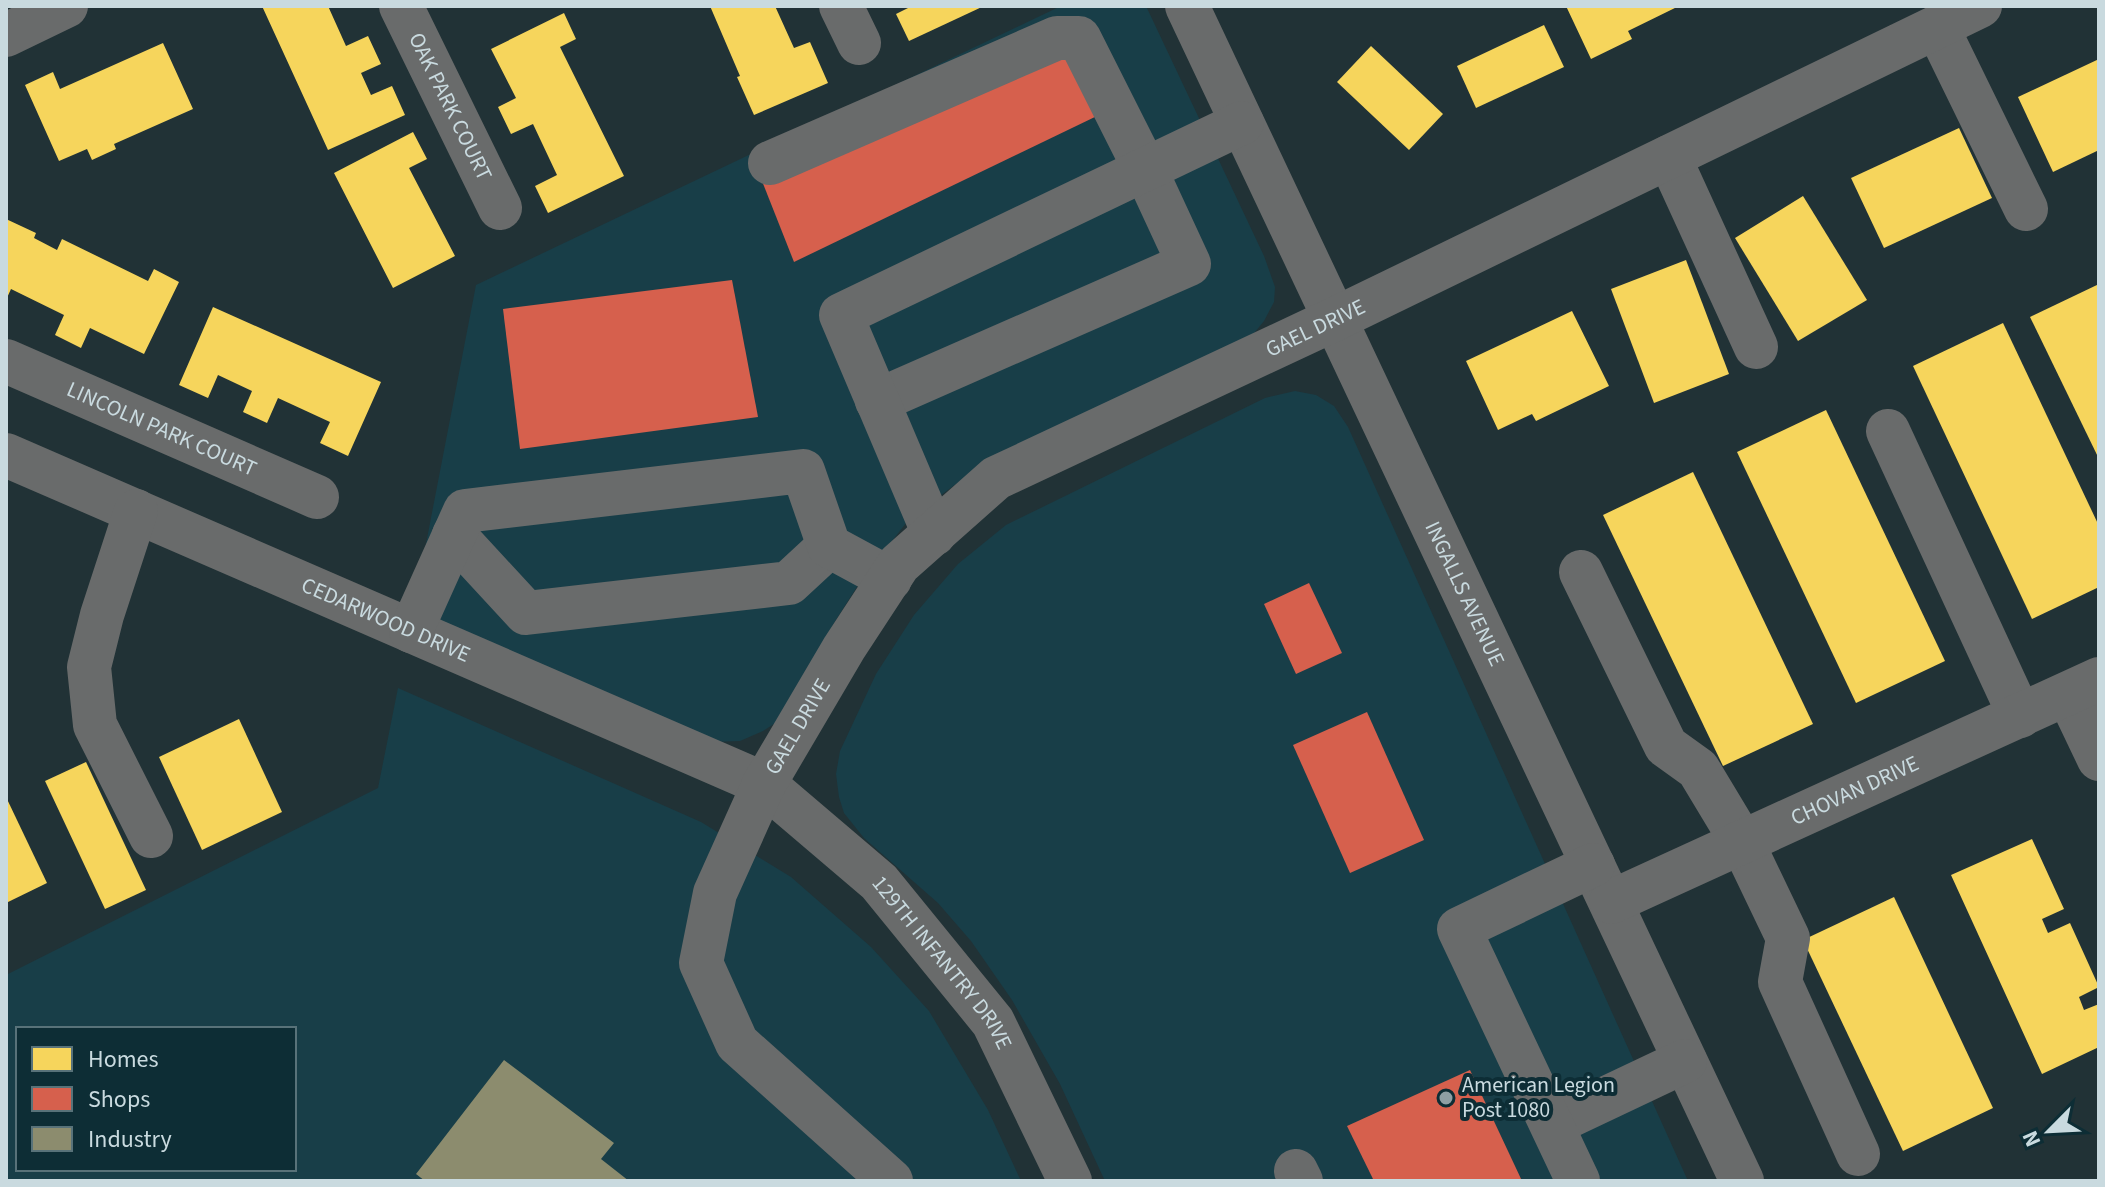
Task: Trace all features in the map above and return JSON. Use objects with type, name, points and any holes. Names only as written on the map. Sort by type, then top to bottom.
[{"type":"street","points":[[15,22],[66,6]]},
{"type":"street","name":"OAK PARK COURT","points":[[401,6],[500,208]]},
{"type":"street","name":"INGALLS AVENUE","points":[[1187,6],[1742,1181]]},
{"type":"street","name":"GAEL DRIVE","points":[[891,1181],[737,1043],[701,963],[715,893],[764,784],[844,648],[899,564],[996,478],[1335,319],[1980,6]]},
{"type":"street","points":[[1937,27],[2026,209]]},
{"type":"street","points":[[770,163],[1057,38],[1079,38],[1189,264],[877,401]]},
{"type":"street","points":[[934,534],[841,315],[1242,123]]},
{"type":"street","points":[[1669,157],[1756,347]]},
{"type":"street","name":"LINCOLN PARK COURT","points":[[6,361],[317,497]]},
{"type":"street","points":[[1888,431],[2020,716]]},
{"type":"street","name":"CEDARWOOD DRIVE","points":[[6,455],[764,784]]},
{"type":"street","points":[[411,631],[465,511],[803,471],[829,546],[890,579]]},
{"type":"street","points":[[136,511],[102,615],[89,667],[95,725],[151,836]]},
{"type":"street","points":[[454,535],[526,613],[789,583],[829,546]]},
{"type":"street","points":[[1581,572],[1666,746],[1698,769],[1742,842],[1788,938],[1780,982],[1858,1154]]},
{"type":"street","points":[[2084,687],[2099,759]]},
{"type":"street","name":"CHOVAN DRIVE","points":[[1552,1124],[1459,929],[1742,842],[2084,687]]},
{"type":"street","name":"129TH INFANTRY DRIVE","points":[[764,784],[879,882],[993,1022],[1070,1181]]},
{"type":"street","points":[[1578,1181],[1552,1124],[1685,1061]]},
{"type":"shaded area","points":[[1061,6],[1146,6],[1264,256],[1275,287],[1274,302],[1250,338],[995,461],[956,484],[910,518],[860,582],[834,623],[783,718],[740,741],[710,742],[413,611],[476,285]]},
{"type":"shaded area","points":[[1295,391],[1316,395],[1334,406],[1348,427],[1688,1181],[1105,1181],[1060,1084],[1012,1000],[971,941],[938,903],[864,838],[844,813],[836,774],[840,751],[876,674],[914,615],[958,564],[1006,525],[1265,398]]},
{"type":"shaded area","points":[[398,688],[701,822],[791,877],[871,947],[929,1011],[988,1110],[1021,1181],[6,1181],[6,975],[378,788]]},
{"type":"building: Homes","points":[[262,6],[328,6],[346,46],[368,36],[381,64],[361,73],[371,95],[392,86],[405,115],[328,150]]},
{"type":"building: Homes","points":[[710,6],[775,6],[794,48],[810,42],[828,83],[754,115]]},
{"type":"building: Homes","points":[[912,6],[984,6],[909,41],[896,14]]},
{"type":"building: Homes","points":[[1566,6],[1679,6],[1628,31],[1632,39],[1591,59]]},
{"type":"building: Homes","points":[[564,13],[576,39],[560,47],[624,176],[548,213],[535,186],[557,175],[533,124],[511,134],[498,107],[516,98],[491,49]]},
{"type":"building: Homes","points":[[1544,25],[1564,67],[1476,108],[1457,66]]},
{"type":"building: Homes","points":[[163,43],[193,109],[114,144],[116,149],[92,160],[87,149],[59,161],[25,85],[53,72],[60,89]]},
{"type":"building: Homes","points":[[1371,46],[1443,114],[1409,150],[1337,82]]},
{"type":"building: Homes","points":[[2099,59],[2099,150],[2053,172],[2018,97]]},
{"type":"building: Homes","points":[[1959,128],[1992,198],[1884,248],[1851,178]]},
{"type":"building: Homes","points":[[413,132],[427,159],[409,168],[455,256],[393,288],[334,173]]},
{"type":"building: Homes","points":[[1803,196],[1867,300],[1798,341],[1735,238]]},
{"type":"building: Homes","points":[[6,219],[36,233],[34,238],[57,250],[62,239],[148,281],[154,269],[179,282],[144,354],[90,328],[81,348],[55,335],[64,315],[11,289],[6,300]]},
{"type":"building: Homes","points":[[1686,260],[1729,374],[1654,403],[1611,289]]},
{"type":"building: Homes","points":[[2099,284],[2099,459],[2030,317]]},
{"type":"building: Homes","points":[[213,307],[381,382],[348,456],[320,443],[330,422],[278,398],[267,423],[243,412],[252,391],[218,375],[208,398],[179,385]]},
{"type":"building: Homes","points":[[1572,311],[1609,386],[1536,421],[1532,414],[1498,430],[1466,361]]},
{"type":"building: Homes","points":[[2003,323],[2099,526],[2099,587],[2032,619],[1913,366]]},
{"type":"building: Homes","points":[[1826,410],[1945,661],[1856,703],[1737,452]]},
{"type":"building: Homes","points":[[1693,472],[1813,724],[1723,766],[1603,515]]},
{"type":"building: Homes","points":[[239,719],[282,812],[202,850],[159,757]]},
{"type":"building: Homes","points":[[86,762],[146,890],[105,909],[45,781]]},
{"type":"building: Homes","points":[[6,797],[47,883],[6,903]]},
{"type":"building: Homes","points":[[2032,839],[2064,909],[2042,919],[2048,933],[2070,923],[2099,987],[2079,997],[2084,1010],[2099,1004],[2099,1047],[2042,1074],[1951,875]]},
{"type":"building: Homes","points":[[1894,897],[1993,1108],[1903,1151],[1803,940]]},
{"type":"building: Shops","points":[[1067,54],[1099,115],[794,262],[760,176]]},
{"type":"building: Shops","points":[[732,280],[758,417],[520,449],[503,309]]},
{"type":"building: Shops","points":[[1309,583],[1342,653],[1296,674],[1264,604]]},
{"type":"building: Shops","points":[[1367,712],[1424,840],[1350,873],[1293,745]]},
{"type":"building: Shops","name":"American Legion Post 1080","points":[[1470,1070],[1522,1181],[1374,1181],[1347,1126]]},
{"type":"building: Industry","points":[[504,1060],[614,1143],[601,1159],[629,1181],[425,1181],[416,1174]]},
{"type":"place","name":"American Legion Post 1080","points":[[1446,1098]]}]
